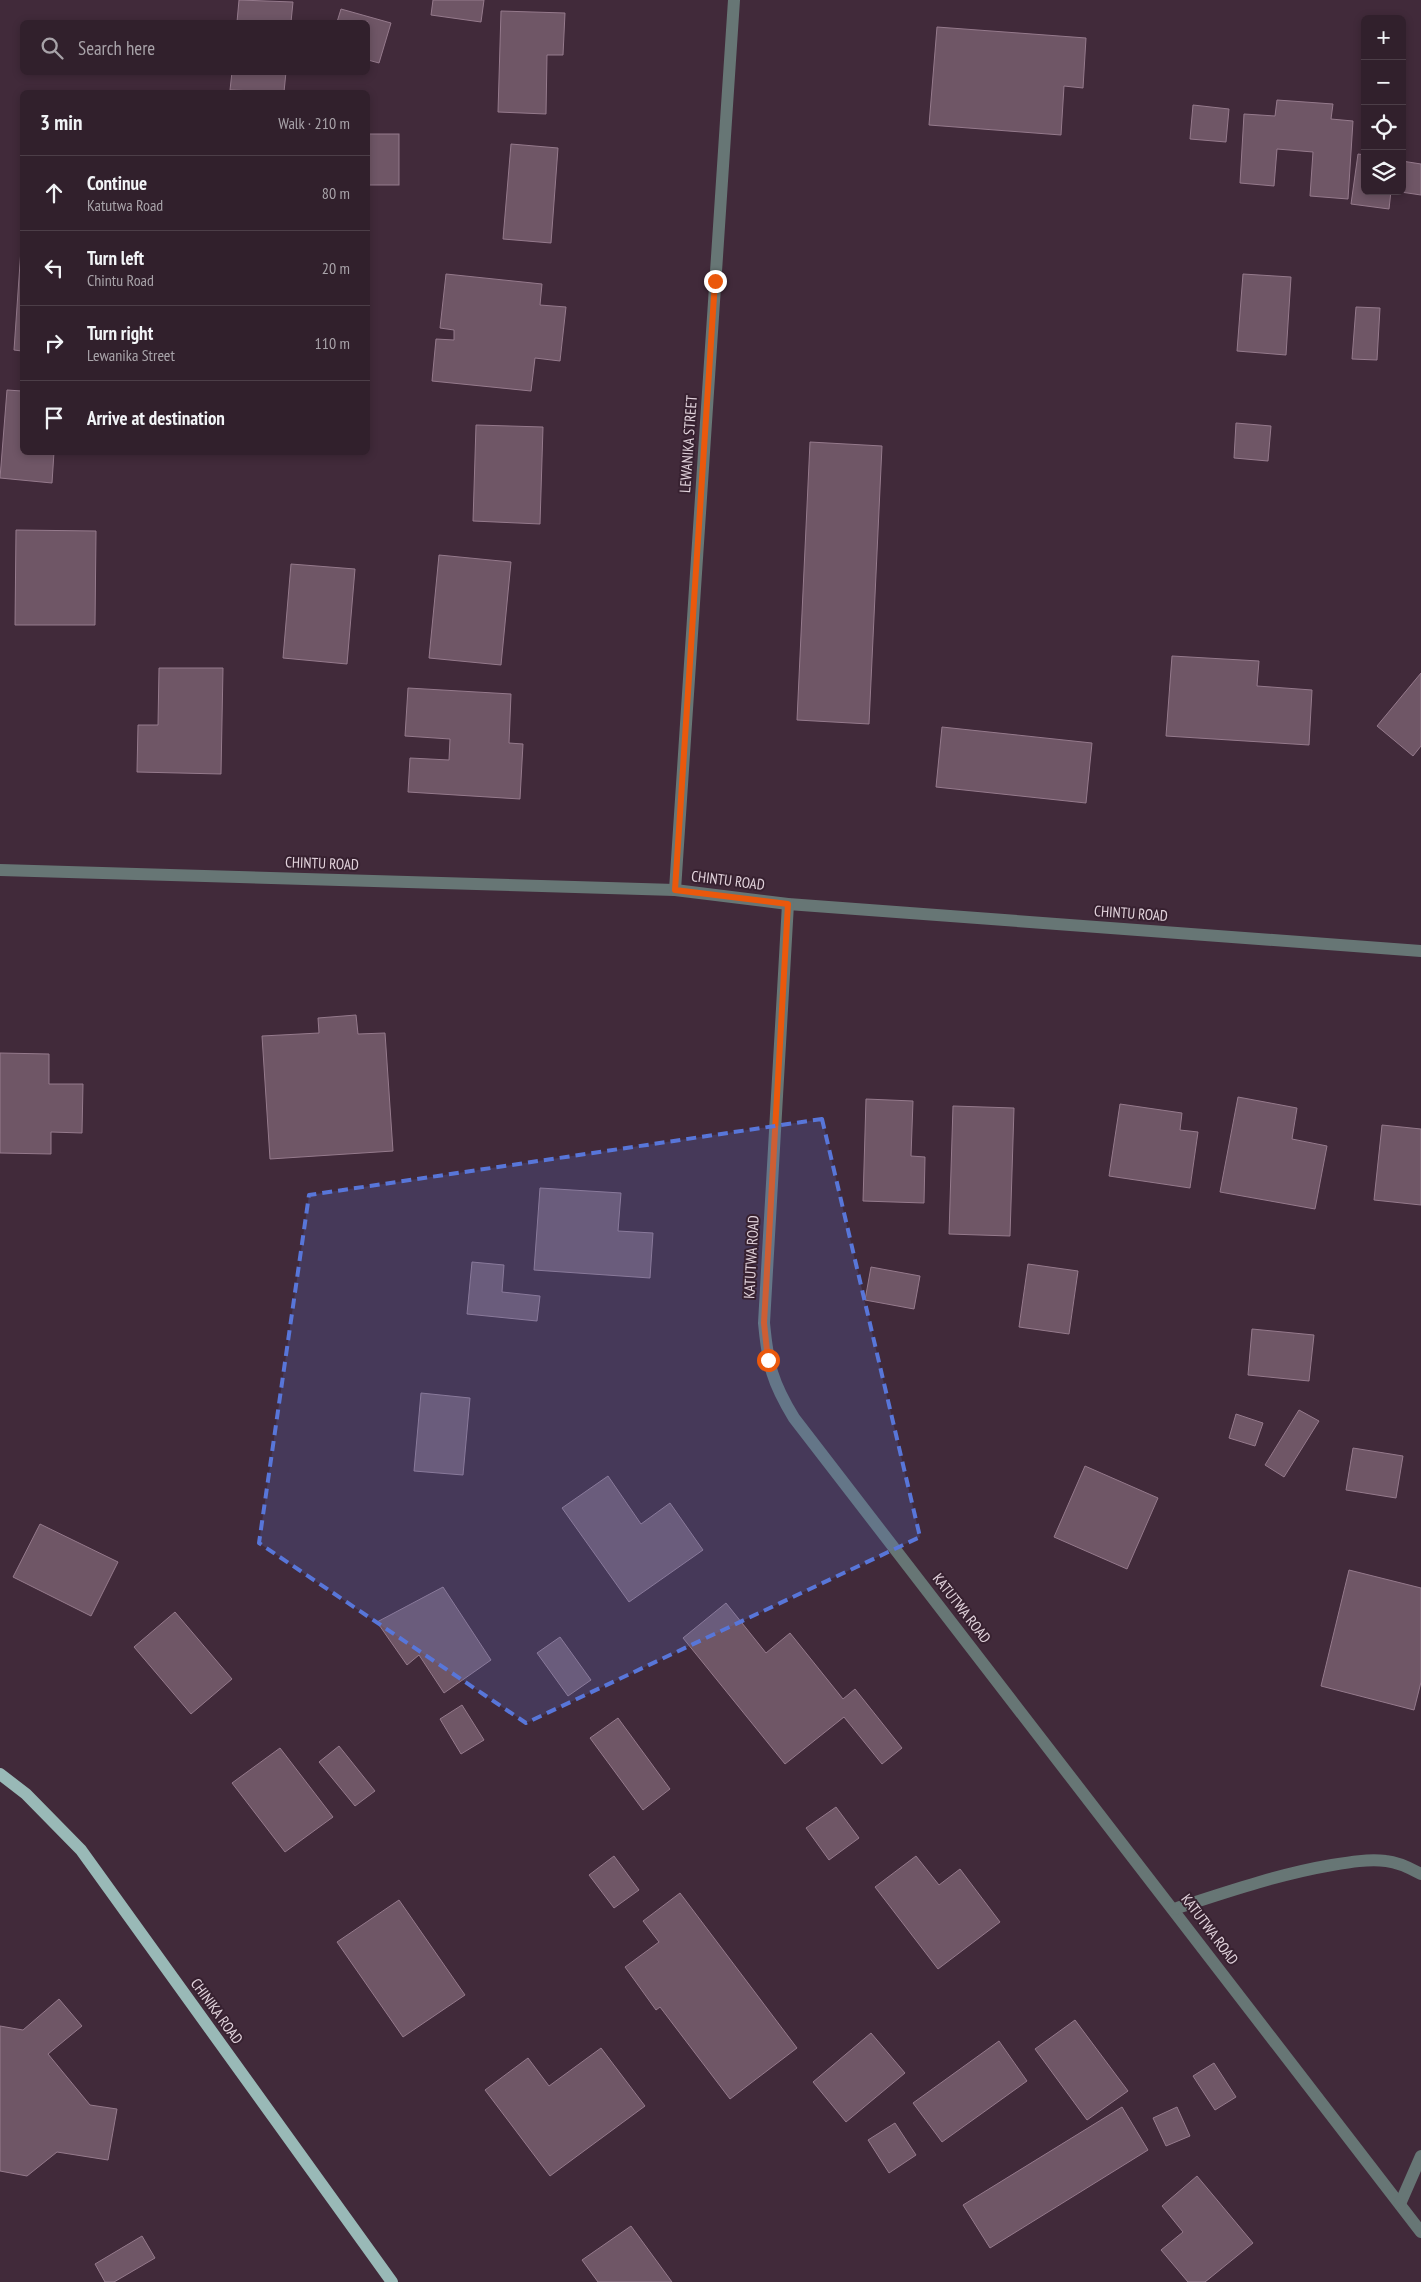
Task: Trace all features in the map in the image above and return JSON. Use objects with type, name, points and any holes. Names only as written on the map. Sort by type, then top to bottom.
[{"type":"main road","name":"CHINIKA ROAD","points":[[0,1774],[26,1794],[81,1850],[392,2282]]},
{"type":"street","name":"LEWANIKA STREET","points":[[675,890],[734,0]]},
{"type":"street","name":"CHINTU ROAD","points":[[0,870],[675,890],[788,904],[1421,951]]},
{"type":"street","name":"KATUTWA ROAD","points":[[788,904],[764,1323],[768,1360],[778,1392],[794,1418],[1421,2232]]},
{"type":"street","points":[[1174,1909],[1303,1871],[1360,1861],[1387,1861],[1408,1866],[1421,1874]]},
{"type":"street","points":[[1400,2204],[1421,2156]]},
{"type":"highlighted area","points":[[822,1119],[920,1537],[526,1723],[259,1543],[309,1195]]},
{"type":"building","points":[[239,0],[293,2],[291,20],[237,20]]},
{"type":"building","points":[[433,0],[484,0],[481,22],[431,15]]},
{"type":"building","points":[[341,9],[391,23],[379,63],[370,61],[370,20],[338,20]]},
{"type":"building","points":[[501,11],[565,13],[563,55],[547,55],[546,114],[498,112]]},
{"type":"building","points":[[937,27],[1086,38],[1083,88],[1064,86],[1061,135],[929,125]]},
{"type":"building","points":[[232,75],[286,75],[284,90],[230,90]]},
{"type":"building","points":[[1277,100],[1333,104],[1331,119],[1353,121],[1348,199],[1310,196],[1313,152],[1277,149],[1274,186],[1240,183],[1244,114],[1275,116]]},
{"type":"building","points":[[1193,105],[1229,109],[1226,142],[1190,139]]},
{"type":"building","points":[[370,134],[399,134],[399,185],[370,185]]},
{"type":"building","points":[[511,144],[558,148],[551,243],[503,239]]},
{"type":"building","points":[[1358,154],[1361,154],[1361,195],[1391,195],[1389,209],[1351,204]]},
{"type":"building","points":[[1406,162],[1421,164],[1421,195],[1406,193]]},
{"type":"building","points":[[20,263],[20,351],[14,350]]},
{"type":"building","points":[[446,274],[542,284],[540,305],[566,307],[560,361],[535,358],[531,391],[432,381],[436,339],[454,340],[454,330],[440,328]]},
{"type":"building","points":[[1243,274],[1291,277],[1286,355],[1237,351]]},
{"type":"building","points":[[1356,307],[1380,308],[1377,360],[1352,359]]},
{"type":"building","points":[[7,390],[20,391],[20,455],[54,455],[52,483],[0,478]]},
{"type":"building","points":[[1236,423],[1271,426],[1268,461],[1234,458]]},
{"type":"building","points":[[476,425],[543,427],[540,524],[473,521]]},
{"type":"building","points":[[810,442],[882,446],[869,724],[797,720]]},
{"type":"building","points":[[16,530],[96,531],[95,625],[15,625]]},
{"type":"building","points":[[439,555],[511,562],[501,665],[429,658]]},
{"type":"building","points":[[291,564],[355,569],[347,664],[283,658]]},
{"type":"building","points":[[1172,656],[1259,661],[1257,686],[1312,690],[1309,745],[1166,736]]},
{"type":"building","points":[[159,668],[223,668],[221,774],[137,772],[138,725],[158,725]]},
{"type":"building","points":[[1421,673],[1421,746],[1413,756],[1377,726]]},
{"type":"building","points":[[408,688],[511,694],[509,743],[523,744],[520,799],[408,792],[410,758],[449,760],[450,739],[405,736]]},
{"type":"building","points":[[942,727],[1092,743],[1086,803],[936,787]]},
{"type":"building","points":[[356,1015],[358,1034],[385,1033],[393,1151],[270,1159],[262,1036],[319,1033],[318,1018]]},
{"type":"building","points":[[0,1053],[49,1054],[49,1084],[83,1084],[82,1133],[51,1132],[51,1154],[0,1153]]},
{"type":"building","points":[[1238,1097],[1297,1108],[1292,1139],[1327,1146],[1315,1209],[1220,1192]]},
{"type":"building","points":[[866,1099],[913,1101],[911,1156],[925,1157],[924,1203],[863,1201]]},
{"type":"building","points":[[1120,1104],[1182,1113],[1180,1130],[1198,1132],[1190,1188],[1109,1176]]},
{"type":"building","points":[[953,1106],[1014,1108],[1010,1236],[949,1234]]},
{"type":"building","points":[[1382,1125],[1421,1129],[1421,1205],[1374,1200]]},
{"type":"building","points":[[540,1188],[621,1193],[618,1231],[653,1233],[650,1278],[534,1270]]},
{"type":"building","points":[[472,1262],[504,1265],[502,1292],[540,1296],[537,1321],[467,1314]]},
{"type":"building","points":[[1028,1264],[1078,1271],[1069,1334],[1019,1327]]},
{"type":"building","points":[[871,1267],[920,1276],[914,1309],[865,1300]]},
{"type":"building","points":[[1252,1329],[1314,1335],[1309,1381],[1248,1375]]},
{"type":"building","points":[[421,1393],[470,1398],[463,1475],[414,1471]]},
{"type":"building","points":[[1299,1410],[1319,1421],[1284,1477],[1265,1465]]},
{"type":"building","points":[[1236,1414],[1263,1423],[1255,1446],[1229,1438]]},
{"type":"building","points":[[1353,1448],[1403,1456],[1396,1498],[1346,1490]]},
{"type":"building","points":[[1085,1466],[1158,1498],[1127,1569],[1054,1537]]},
{"type":"building","points":[[608,1476],[641,1524],[670,1503],[703,1550],[629,1602],[562,1508]]},
{"type":"building","points":[[40,1524],[118,1562],[91,1616],[13,1577]]},
{"type":"building","points":[[1349,1570],[1421,1588],[1421,1682],[1414,1710],[1321,1686]]},
{"type":"building","points":[[443,1587],[491,1660],[444,1693],[419,1655],[407,1665],[377,1622]]},
{"type":"building","points":[[726,1603],[766,1653],[790,1633],[843,1699],[855,1689],[902,1748],[882,1764],[844,1717],[785,1764],[683,1638]]},
{"type":"building","points":[[175,1612],[232,1679],[191,1714],[134,1647]]},
{"type":"building","points":[[560,1637],[591,1680],[568,1696],[537,1653]]},
{"type":"building","points":[[462,1705],[484,1740],[461,1754],[440,1719]]},
{"type":"building","points":[[618,1718],[670,1789],[643,1810],[590,1738]]},
{"type":"building","points":[[339,1746],[375,1791],[355,1806],[319,1762]]},
{"type":"building","points":[[280,1748],[333,1817],[285,1852],[232,1783]]},
{"type":"building","points":[[836,1807],[859,1838],[829,1860],[806,1828]]},
{"type":"building","points":[[614,1856],[639,1890],[614,1908],[589,1875]]},
{"type":"building","points":[[916,1856],[939,1885],[960,1869],[1000,1922],[938,1969],[875,1887]]},
{"type":"building","points":[[680,1893],[797,2048],[730,2099],[660,2007],[656,2010],[625,1967],[659,1942],[643,1921]]},
{"type":"building","points":[[399,1900],[465,1995],[403,2037],[337,1942]]},
{"type":"building","points":[[59,1999],[82,2026],[48,2054],[90,2105],[117,2109],[108,2160],[57,2152],[27,2176],[0,2171],[0,2026],[23,2030]]},
{"type":"building","points":[[1075,2020],[1128,2091],[1087,2120],[1035,2049]]},
{"type":"building","points":[[871,2033],[905,2073],[846,2122],[813,2082]]},
{"type":"building","points":[[999,2041],[1027,2081],[942,2142],[913,2103]]},
{"type":"building","points":[[601,2048],[645,2106],[550,2176],[485,2090],[528,2058],[549,2086]]},
{"type":"building","points":[[1214,2063],[1236,2097],[1215,2110],[1193,2076]]},
{"type":"building","points":[[1122,2107],[1148,2150],[990,2248],[963,2205]]},
{"type":"building","points":[[1177,2107],[1190,2136],[1166,2146],[1153,2118]]},
{"type":"building","points":[[895,2123],[916,2155],[889,2173],[868,2140]]},
{"type":"building","points":[[1197,2176],[1253,2243],[1205,2282],[1188,2282],[1161,2250],[1183,2232],[1162,2206]]},
{"type":"building","points":[[631,2226],[672,2282],[598,2282],[582,2260]]},
{"type":"building","points":[[142,2236],[155,2258],[114,2282],[105,2282],[95,2264]]},
{"type":"route","points":[[715,281],[675,890],[788,904],[764,1323],[768,1360]]}]
